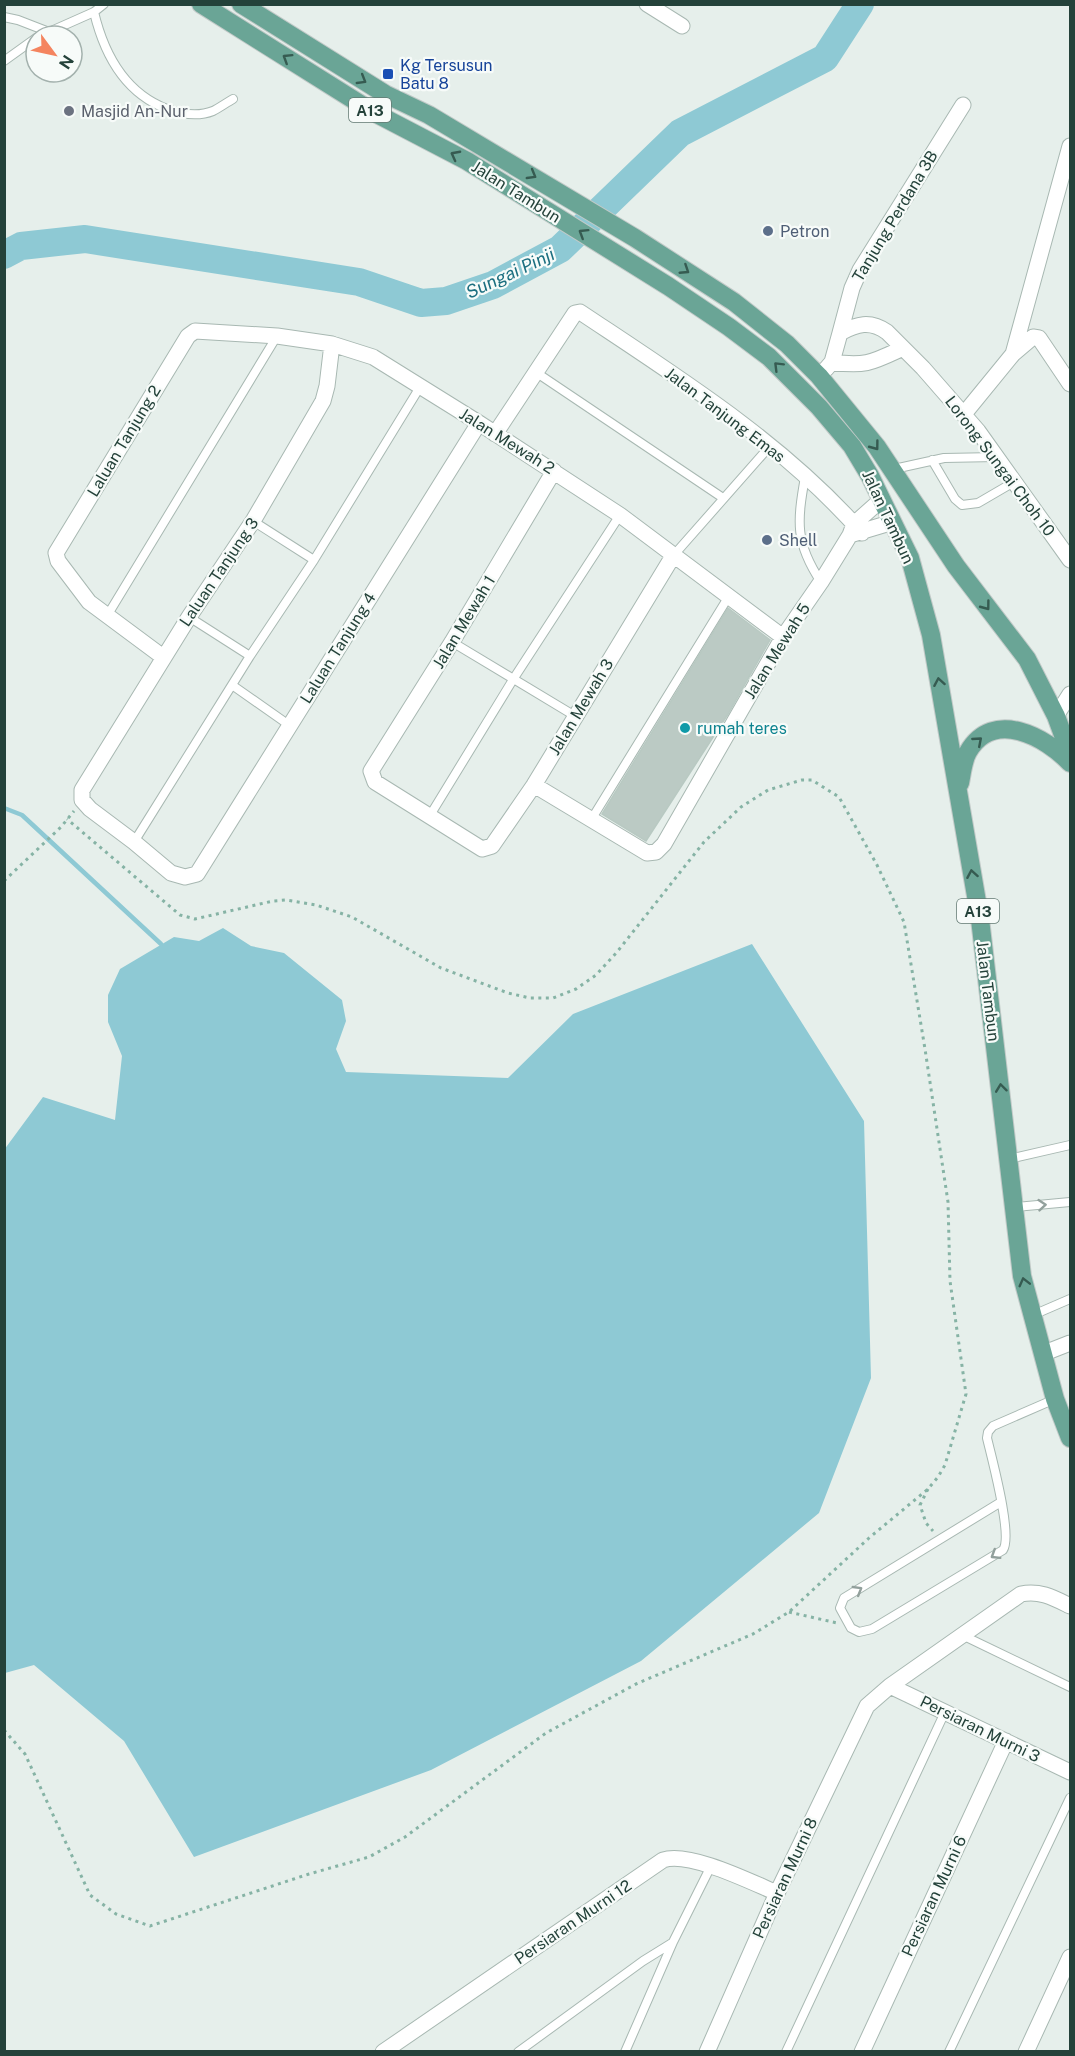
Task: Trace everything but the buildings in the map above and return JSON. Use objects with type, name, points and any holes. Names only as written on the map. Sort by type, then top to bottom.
[{"type":"main road","name":"Jalan Tambun","points":[[241,4],[385,94],[429,115],[554,188],[734,302],[787,344],[819,376],[877,447],[891,469]]},
{"type":"main road","name":"Jalan Tambun","points":[[203,5],[373,112],[467,161],[729,327],[769,357],[819,407],[852,446],[882,499],[910,558],[931,635],[980,919],[1022,1276],[1055,1399],[1071,1438]]},
{"type":"main road","name":"A13","points":[[891,469],[956,566],[1027,659],[1056,716],[1071,754]]},
{"type":"main road","points":[[958,794],[965,759],[969,751],[976,741],[996,731],[1010,729],[1046,741],[1071,763]]},
{"type":"street","points":[[646,4],[682,26]]},
{"type":"street","name":"Tanjung Perdana 3B","points":[[840,333],[852,288],[860,270],[963,105]]},
{"type":"street","points":[[1013,354],[1071,147]]},
{"type":"street","name":"Jalan Tanjung Emas","points":[[537,373],[578,312],[717,405],[770,446],[805,477],[856,531]]},
{"type":"street","name":"Lorong Sungai Choh 10","points":[[840,333],[854,326],[870,324],[887,332],[964,414],[1071,560]]},
{"type":"street","name":"Jalan Mewah 2","points":[[195,331],[277,336],[332,344],[348,347],[373,357],[620,515],[783,637]]},
{"type":"street","name":"Laluan Tanjung 2","points":[[107,616],[83,596],[58,561],[56,553],[188,336],[195,331]]},
{"type":"street","points":[[819,376],[832,362],[840,333]]},
{"type":"street","points":[[964,414],[1013,354],[1033,337],[1039,338],[1071,384]]},
{"type":"street","name":"Laluan Tanjung 3","points":[[82,795],[163,657],[253,521],[323,401],[332,344]]},
{"type":"street","points":[[832,362],[862,365],[903,348]]},
{"type":"street","points":[[495,434],[537,373]]},
{"type":"street","name":"Laluan Tanjung 4","points":[[134,842],[171,873],[185,877],[197,874],[479,423]]},
{"type":"street","name":"Jalan Mewah 1","points":[[429,817],[375,782],[371,771],[452,642],[554,471]]},
{"type":"street","name":"Jalan Mewah 5","points":[[591,820],[647,853],[656,852],[664,844],[783,637],[856,531],[882,499]]},
{"type":"street","points":[[856,531],[893,522]]},
{"type":"street","name":"Jalan Mewah 3","points":[[429,817],[482,849],[487,849],[495,843],[534,785],[674,556]]},
{"type":"street","points":[[107,616],[163,657]]},
{"type":"street","points":[[1056,716],[1071,694]]},
{"type":"street","points":[[534,785],[591,820]]},
{"type":"street","points":[[82,795],[90,809],[134,842]]},
{"type":"street","points":[[1042,1354],[1071,1343]]},
{"type":"street","points":[[890,1686],[1021,1594],[1033,1591],[1071,1606]]},
{"type":"street","name":"Persiaran Murni 8","points":[[706,2052],[777,1893],[867,1706],[890,1686]]},
{"type":"street","name":"Persiaran Murni 3","points":[[890,1686],[1071,1772]]},
{"type":"street","name":"Persiaran Murni 6","points":[[862,2052],[1006,1741]]},
{"type":"street","name":"Persiaran Murni 12","points":[[387,2050],[663,1860],[676,1857],[711,1866],[777,1893]]},
{"type":"street","points":[[1026,2052],[1071,1957]]},
{"type":"lane","points":[[66,24],[94,12],[104,4]]},
{"type":"lane","points":[[94,12],[99,33],[112,61],[126,80],[153,104],[176,112],[196,115],[212,111],[233,99]]},
{"type":"lane","points":[[4,17],[28,24]]},
{"type":"lane","points":[[4,61],[24,47]]},
{"type":"lane","points":[[107,616],[277,336]]},
{"type":"lane","points":[[537,373],[723,498]]},
{"type":"lane","points":[[134,842],[250,656],[314,560],[420,387]]},
{"type":"lane","points":[[674,556],[770,446]]},
{"type":"lane","points":[[891,469],[932,460],[996,457]]},
{"type":"lane","points":[[932,460],[955,499],[962,505],[978,503],[1014,482]]},
{"type":"lane","points":[[805,477],[799,521],[800,540],[810,565],[821,582]]},
{"type":"lane","points":[[429,817],[514,678],[620,515]]},
{"type":"lane","points":[[253,521],[314,560]]},
{"type":"lane","points":[[591,820],[729,596]]},
{"type":"lane","points":[[189,617],[250,656]]},
{"type":"lane","points":[[452,642],[575,716]]},
{"type":"lane","points":[[232,685],[289,725]]},
{"type":"lane","points":[[1009,1159],[1071,1145]]},
{"type":"lane","points":[[1014,1207],[1071,1202]]},
{"type":"lane","points":[[1033,1315],[1071,1299]]},
{"type":"lane","points":[[1001,1502],[844,1598],[840,1608],[850,1628],[859,1632],[872,1629],[1003,1551],[1007,1541],[1001,1502],[987,1438],[988,1432],[993,1426],[1055,1399]]},
{"type":"lane","points":[[962,1635],[1071,1687]]},
{"type":"lane","points":[[786,2052],[945,1712]]},
{"type":"lane","points":[[950,2052],[1071,1798]]},
{"type":"lane","points":[[625,2052],[673,1942],[711,1866]]},
{"type":"lane","points":[[518,2052],[643,1961],[673,1942]]},
{"type":"path","points":[[4,1730],[25,1754],[90,1895],[116,1914],[150,1926],[309,1874],[369,1857],[405,1837],[546,1733],[636,1684],[753,1634],[789,1612],[869,1538],[928,1489],[938,1477],[945,1464],[966,1394],[950,1281],[948,1202],[904,922],[877,865],[839,796],[812,780],[802,780],[768,790],[741,807],[704,842],[617,952],[596,975],[576,989],[553,998],[530,998],[508,993],[441,968],[352,917],[316,905],[286,900],[195,919],[180,915],[67,819]]},
{"type":"path","points":[[4,881],[61,827],[82,795]]},
{"type":"path","points":[[928,1489],[920,1505],[926,1523],[940,1540]]},
{"type":"path","points":[[789,1612],[835,1623],[848,1623]]},
{"type":"water","points":[[223,928],[251,946],[284,953],[342,1000],[346,1021],[336,1049],[346,1072],[508,1078],[573,1014],[752,944],[864,1121],[871,1378],[819,1513],[641,1661],[431,1770],[194,1857],[124,1741],[34,1665],[5,1673],[4,1150],[43,1097],[115,1120],[122,1056],[108,1022],[108,995],[120,969],[174,937],[199,941]]},
{"type":"waterway","name":"Sungai Pinji","points":[[4,255],[21,246],[85,239],[359,282],[421,303],[446,301],[493,285],[560,249],[680,133],[825,58],[860,4]]},
{"type":"waterway","points":[[4,808],[22,815],[161,944]]},
{"type":"place","name":"Kg Tersusun Batu 8","points":[[388,74]]},
{"type":"place","name":"Masjid An-Nur","points":[[69,111]]},
{"type":"place","name":"Petron","points":[[768,231]]},
{"type":"place","name":"Shell","points":[[767,540]]},
{"type":"place","name":"rumah teres","points":[[685,728]]}]
